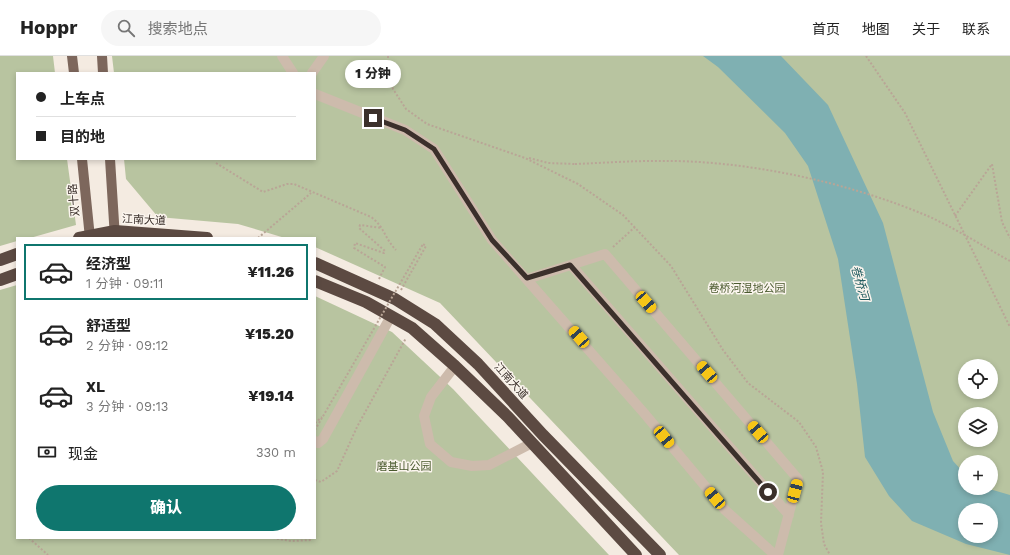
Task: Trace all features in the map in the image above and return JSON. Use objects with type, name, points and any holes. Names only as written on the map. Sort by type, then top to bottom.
[{"type":"highway","name":"江南大道","points":[[86,237],[115,235],[177,237]]},
{"type":"highway","points":[[0,260],[16,254]]},
{"type":"highway","name":"江南大道","points":[[316,264],[395,299],[435,324],[478,364],[543,434],[660,555]]},
{"type":"highway","points":[[0,280],[16,274]]},
{"type":"highway","points":[[316,282],[366,302],[412,328],[508,416],[532,444],[636,555]]},
{"type":"main road","points":[[72,56],[74,72]]},
{"type":"main road","points":[[102,56],[103,72]]},
{"type":"main road","name":"双十路","points":[[82,160],[86,237]]},
{"type":"main road","points":[[110,160],[115,235]]},
{"type":"street","points":[[282,56],[292,72]]},
{"type":"street","points":[[313,72],[324,56]]},
{"type":"street","points":[[316,94],[405,130],[434,149],[492,240],[527,278],[644,413],[725,510],[777,555],[798,479],[605,254],[527,278]]},
{"type":"street","points":[[570,265],[789,515]]},
{"type":"street","points":[[316,442],[318,443],[322,439],[391,316]]},
{"type":"street","points":[[455,366],[431,397],[424,416],[430,444],[451,462],[472,466],[489,465],[532,444]]},
{"type":"path","points":[[866,56],[905,113],[1010,327]]},
{"type":"path","points":[[525,158],[548,162],[575,164],[654,161],[699,162],[794,175],[842,186],[930,217],[970,237],[1010,261]]},
{"type":"path","points":[[216,163],[263,192],[287,184],[294,184],[371,217],[380,223],[389,242],[396,250]]},
{"type":"path","points":[[955,216],[992,164],[1002,222],[1010,238]]},
{"type":"path","points":[[259,237],[312,193]]},
{"type":"path","points":[[373,289],[384,267],[354,248],[355,243],[384,253],[385,251],[359,228],[360,225],[382,228]]},
{"type":"path","points":[[605,254],[634,228]]},
{"type":"path","points":[[316,428],[423,244],[426,246],[395,299]]},
{"type":"path","points":[[316,480],[321,482],[338,471],[357,427],[412,328]]},
{"type":"path","points":[[316,422],[323,416]]},
{"type":"path","points":[[29,539],[48,555]]},
{"type":"path","points":[[279,539],[292,541],[312,540]]},
{"type":"green space","points":[[0,56],[53,56],[55,72],[16,72],[16,160],[67,160],[76,225],[34,237],[16,237],[16,241],[0,246]]},
{"type":"green space","name":"卷桥河湿地公园","points":[[112,56],[1010,56],[1010,555],[679,555],[440,303],[316,247],[316,237],[282,237],[238,224],[158,217],[126,179],[124,160],[316,160],[316,72],[114,72]]},
{"type":"green space","name":"磨基山公园","points":[[16,285],[16,539],[316,539],[316,296],[392,332],[453,389],[609,555],[0,555],[0,290]]},
{"type":"water","name":"卷桥河","points":[[703,56],[781,56],[828,105],[883,223],[933,412],[953,461],[958,466],[958,495],[998,495],[998,492],[1010,495],[1010,555],[964,543],[998,543],[998,503],[958,503],[958,541],[912,521],[889,496],[865,457],[857,384],[838,259],[808,166],[785,133],[718,67]]},
{"type":"route","points":[[373,118],[405,130],[434,149],[492,240],[527,278],[570,265],[768,492]]}]
